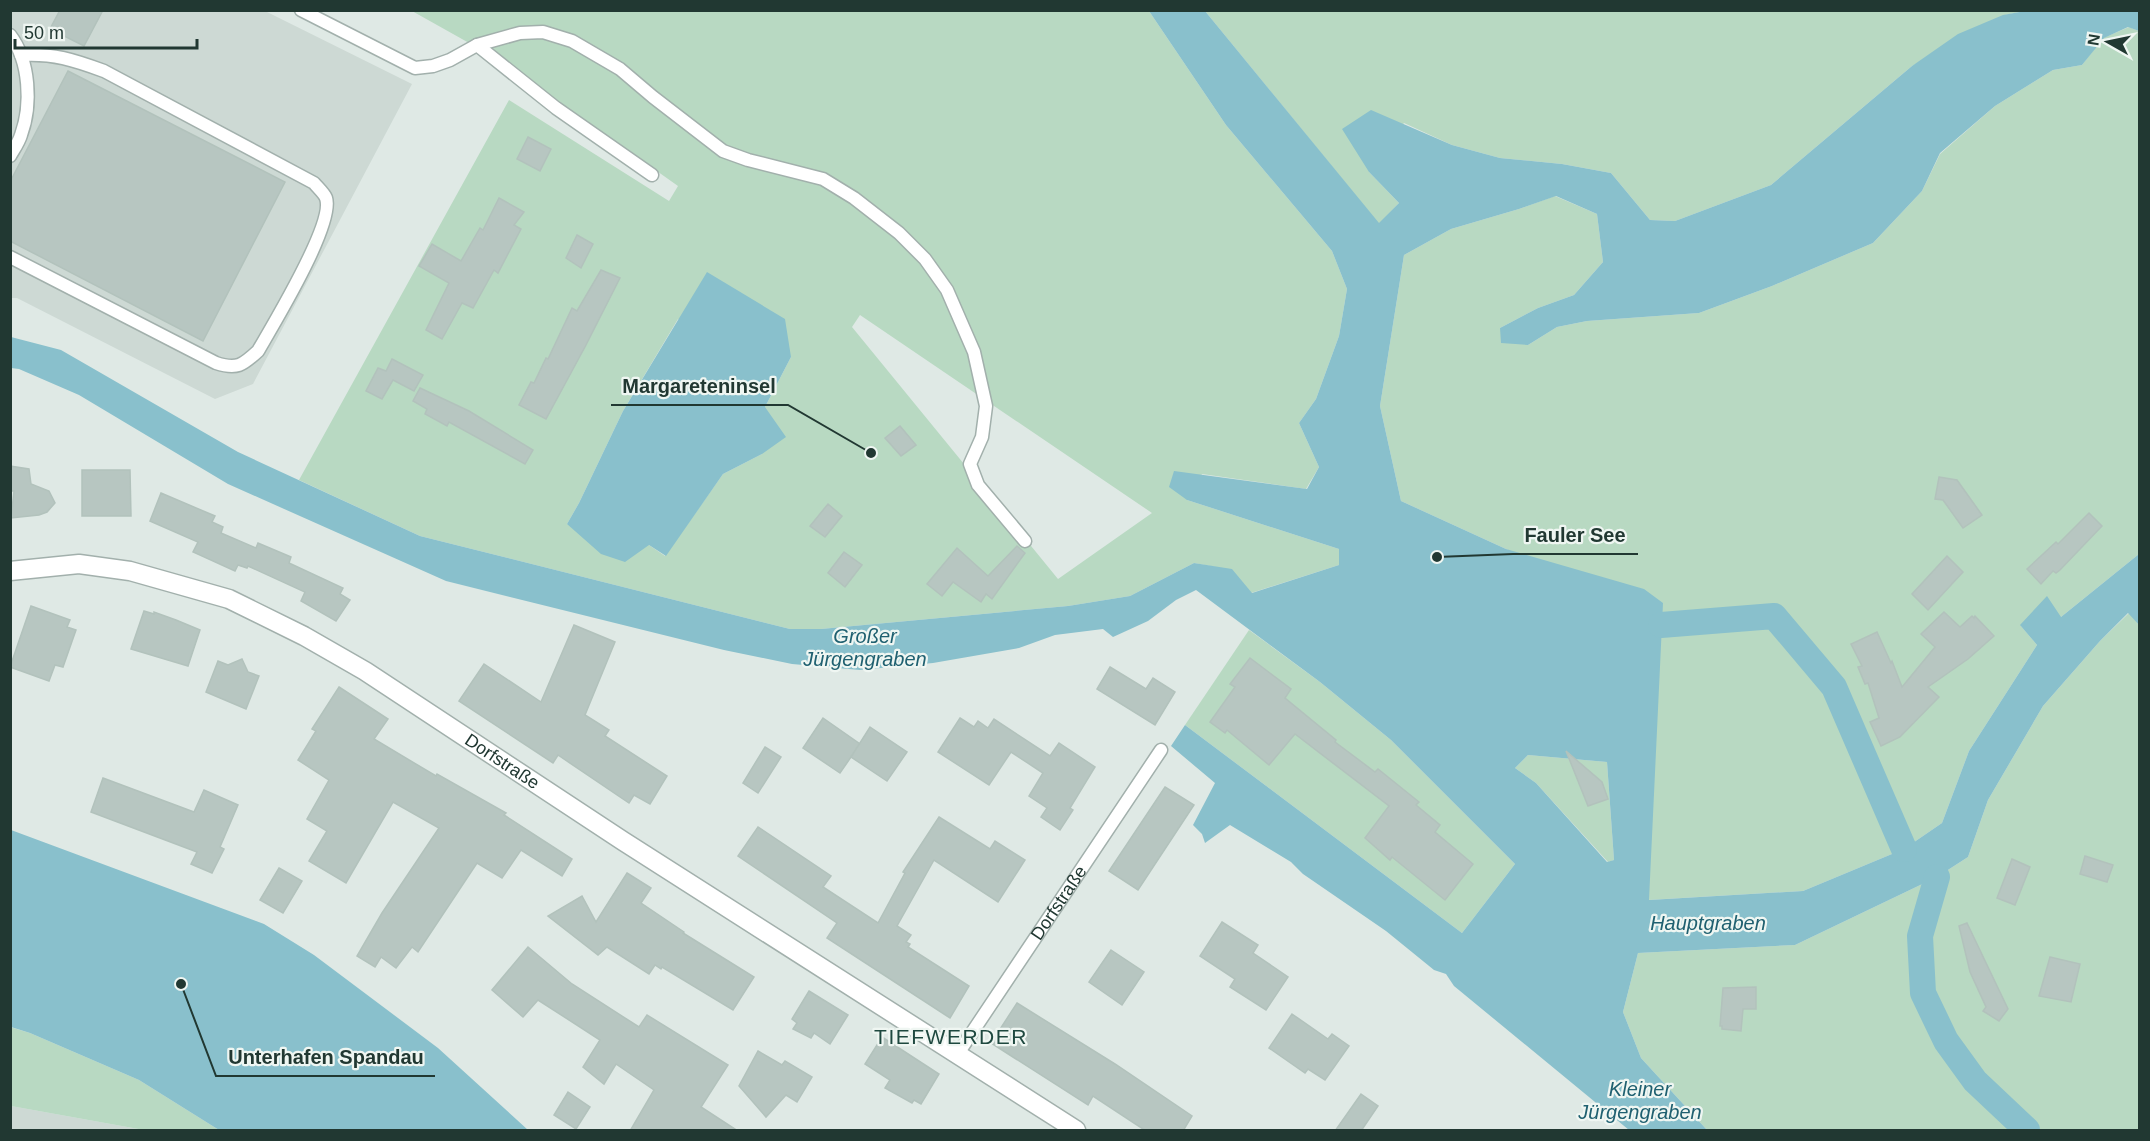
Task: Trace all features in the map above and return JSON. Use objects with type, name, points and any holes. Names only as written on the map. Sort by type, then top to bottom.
[{"type":"street","name":"Dorfstraße","points":[[10,571],[78,564],[130,571],[229,599],[304,636],[365,671],[613,835],[1076,1131]]},
{"type":"lane","points":[[301,10],[416,68],[433,66],[450,60],[477,45],[520,33],[543,32],[572,41],[620,69],[723,151],[748,160],[824,179],[854,198],[899,233],[925,260],[947,290],[974,352],[986,406],[981,437],[970,464],[978,485],[1025,541]]},
{"type":"lane","points":[[10,35],[18,45],[21,55],[26,74],[28,103],[21,135],[10,156]]},
{"type":"lane","points":[[477,45],[556,108],[652,175]]},
{"type":"lane","points":[[10,257],[216,363],[229,367],[244,364],[258,351],[319,237],[326,216],[326,198],[314,183],[104,71],[69,58],[41,54],[21,55]]},
{"type":"lane","name":"Dorfstraße","points":[[957,1055],[1161,750]]},
{"type":"shaded area","points":[[11,11],[265,11],[412,84],[253,384],[215,399],[17,298],[11,298]]},
{"type":"shaded area","points":[[11,1106],[144,1130],[11,1130]]},
{"type":"green space","points":[[412,11],[1149,11],[1226,125],[1332,251],[1347,289],[1339,336],[1316,399],[1299,423],[1319,467],[1306,489],[1202,474],[1187,500],[1339,549],[1339,565],[1251,593],[1232,570],[1194,563],[1130,596],[1068,606],[821,629],[790,629],[420,536],[299,480],[509,100],[669,201],[678,186],[503,62]],"holes":[[[860,315],[1152,513],[1058,579],[852,327]],[[678,319],[791,357],[765,407],[762,454],[723,474],[665,556],[649,545],[567,524],[623,411]]]},
{"type":"green space","points":[[1205,11],[2025,11],[2005,15],[1912,66],[1771,185],[1675,221],[1650,220],[1611,173],[1562,164],[1500,158],[1452,145],[1404,123],[1369,172],[1399,203],[1379,224]]},
{"type":"green space","points":[[2129,27],[2139,31],[2139,554],[2061,617],[2021,626],[2037,645],[1969,751],[1942,823],[1904,849],[1803,891],[1648,900],[1661,625],[1506,549],[1401,501],[1380,406],[1404,255],[1451,229],[1555,196],[1597,214],[1603,262],[1574,295],[1538,308],[1500,328],[1528,345],[1557,327],[1587,321],[1699,313],[1772,286],[1873,243],[1922,191],[1940,154],[1995,106],[2053,70],[2082,65],[2103,38]]},
{"type":"green space","points":[[2129,613],[2139,625],[2139,1130],[1707,1130],[1641,1058],[1623,1012],[1638,953],[1795,945],[1937,877],[1968,857],[1988,800],[2043,706],[2100,641]]},
{"type":"green space","points":[[1249,630],[1320,682],[1391,740],[1515,864],[1462,933],[1185,725]]},
{"type":"green space","points":[[1528,755],[1607,762],[1614,860],[1608,862],[1536,783],[1515,768]]},
{"type":"green space","points":[[10,1027],[30,1033],[139,1080],[219,1130],[144,1130],[11,1106]]},
{"type":"water","points":[[1149,11],[1205,11],[1379,223],[1399,203],[1369,172],[1342,129],[1371,110],[1452,145],[1500,158],[1562,164],[1611,173],[1650,220],[1675,221],[1771,185],[1912,66],[1958,34],[2003,15],[2025,11],[2139,11],[2139,31],[2128,27],[2104,38],[2082,65],[2053,70],[1995,106],[1940,153],[1922,191],[1873,243],[1772,286],[1699,313],[1587,321],[1557,327],[1528,345],[1501,343],[1500,328],[1538,308],[1574,295],[1603,262],[1597,214],[1556,196],[1451,229],[1404,255],[1380,406],[1401,501],[1506,549],[1644,589],[1663,603],[1649,900],[1803,891],[1904,849],[1942,823],[1969,751],[2037,645],[2020,625],[2047,596],[2061,617],[2139,554],[2139,625],[2128,613],[2043,706],[1988,800],[1968,857],[1937,877],[1795,945],[1638,953],[1623,1012],[1641,1058],[1707,1130],[1629,1130],[1454,986],[1446,974],[1434,970],[1386,931],[1303,874],[1291,862],[1230,825],[1205,843],[1202,834],[1193,825],[1215,783],[1171,746],[1185,725],[1462,933],[1515,864],[1391,740],[1320,682],[1196,590],[1176,600],[1148,621],[1113,637],[1103,629],[1055,635],[1019,648],[933,663],[860,670],[792,664],[724,650],[446,581],[228,484],[79,395],[19,369],[11,368],[11,337],[61,350],[238,452],[420,536],[790,629],[821,629],[1068,606],[1130,596],[1194,563],[1232,569],[1252,593],[1339,565],[1339,549],[1187,500],[1169,487],[1174,471],[1307,489],[1319,467],[1299,423],[1316,399],[1339,336],[1347,289],[1332,251],[1226,125]],"holes":[[[1528,755],[1607,762],[1614,860],[1607,862],[1536,783],[1515,768]]]},
{"type":"water","points":[[707,272],[785,319],[791,357],[765,407],[786,437],[762,454],[723,474],[666,556],[649,545],[625,562],[601,554],[567,524],[623,411]]},
{"type":"water","points":[[11,830],[264,924],[314,955],[438,1048],[528,1130],[219,1130],[139,1080],[11,1027]]},
{"type":"building","points":[[60,10],[103,10],[84,46],[50,29]]},
{"type":"building","points":[[68,71],[285,182],[203,341],[10,241],[10,182]]},
{"type":"building","points":[[528,137],[551,149],[540,171],[517,159]]},
{"type":"building","points":[[499,198],[524,212],[514,225],[521,229],[498,273],[494,270],[473,308],[462,303],[442,339],[426,330],[449,283],[419,266],[432,244],[461,261],[480,228],[483,230]]},
{"type":"building","points":[[577,235],[593,244],[581,268],[566,258]]},
{"type":"building","points":[[601,270],[620,278],[546,419],[519,405],[531,382],[534,383],[546,358],[548,359],[572,308],[577,311]]},
{"type":"building","points":[[392,359],[423,375],[414,391],[393,380],[382,399],[366,391],[378,368],[386,371]]},
{"type":"building","points":[[420,388],[469,411],[533,450],[525,464],[449,422],[447,426],[425,414],[427,409],[413,401]]},
{"type":"building","points":[[900,426],[916,445],[901,456],[885,438]]},
{"type":"building","points":[[10,466],[29,469],[31,484],[49,491],[55,503],[47,512],[11,518],[14,491],[10,491]]},
{"type":"building","points":[[82,470],[130,470],[131,516],[82,516]]},
{"type":"building","points":[[1939,477],[1957,480],[1982,515],[1963,528],[1943,500],[1935,499]]},
{"type":"building","points":[[161,493],[215,516],[212,522],[223,527],[221,533],[256,548],[258,543],[291,557],[289,563],[343,588],[340,594],[350,600],[336,621],[301,601],[305,592],[248,566],[247,568],[238,565],[235,571],[193,552],[198,542],[150,521]]},
{"type":"building","points":[[828,504],[842,516],[825,537],[810,526]]},
{"type":"building","points":[[2089,513],[2102,526],[2060,570],[2056,573],[2053,571],[2041,584],[2027,569],[2056,542],[2058,544]]},
{"type":"building","points":[[1017,546],[1025,553],[992,599],[986,594],[981,602],[953,582],[942,596],[927,584],[957,548],[988,576]]},
{"type":"building","points":[[844,552],[862,565],[845,587],[828,573]]},
{"type":"building","points":[[1947,556],[1963,572],[1928,610],[1912,594]]},
{"type":"building","points":[[31,606],[70,620],[67,627],[76,630],[63,667],[55,665],[49,681],[10,667]]},
{"type":"building","points":[[144,611],[154,614],[154,612],[200,630],[188,666],[131,649]]},
{"type":"building","points":[[1944,612],[1960,627],[1975,616],[1994,636],[1968,659],[1928,687],[1939,697],[1900,737],[1881,746],[1870,722],[1879,718],[1868,683],[1865,684],[1858,667],[1862,666],[1851,644],[1877,632],[1902,687],[1935,647],[1921,634]]},
{"type":"building","points":[[574,625],[615,642],[585,715],[609,730],[605,736],[667,776],[650,804],[634,795],[629,803],[558,755],[553,763],[459,701],[484,664],[541,702]]},
{"type":"building","points":[[1250,658],[1291,689],[1285,698],[1336,740],[1335,742],[1375,772],[1378,769],[1419,802],[1416,805],[1440,825],[1435,832],[1473,864],[1445,900],[1392,857],[1390,860],[1365,838],[1389,806],[1295,734],[1269,765],[1227,730],[1225,733],[1210,722],[1235,687],[1230,684]]},
{"type":"building","points":[[242,659],[248,672],[259,676],[246,709],[206,692],[218,661],[228,665]]},
{"type":"building","points":[[1110,667],[1146,689],[1153,678],[1175,692],[1155,725],[1097,689]]},
{"type":"building","points":[[339,687],[388,719],[374,739],[436,776],[437,774],[506,813],[504,815],[572,859],[562,876],[521,850],[502,878],[477,863],[418,952],[412,947],[396,968],[381,957],[375,967],[357,956],[382,913],[439,828],[393,802],[346,883],[309,861],[327,831],[307,819],[329,780],[298,760],[316,731],[312,729]]},
{"type":"building","points":[[823,718],[860,744],[840,773],[803,748]]},
{"type":"building","points":[[960,718],[974,727],[978,721],[988,728],[994,719],[1050,756],[1059,743],[1095,767],[1070,808],[1073,810],[1060,830],[1041,817],[1047,808],[1029,796],[1043,773],[1011,752],[989,785],[938,752]]},
{"type":"building","points":[[870,727],[907,752],[887,781],[851,757]]},
{"type":"building","points":[[765,747],[781,757],[758,793],[743,783]]},
{"type":"building","points":[[1566,751],[1602,782],[1608,799],[1588,806]]},
{"type":"building","points":[[103,778],[194,812],[204,790],[238,805],[220,847],[224,849],[212,873],[191,864],[197,852],[91,812]]},
{"type":"building","points":[[1165,787],[1194,805],[1138,890],[1109,871]]},
{"type":"building","points":[[939,817],[990,849],[995,841],[1025,860],[998,902],[934,860],[897,926],[911,935],[906,942],[910,944],[908,947],[969,986],[950,1018],[827,938],[837,923],[738,856],[758,827],[831,876],[823,887],[878,923],[905,873],[903,872]]},
{"type":"building","points":[[2085,856],[2113,865],[2107,882],[2080,874]]},
{"type":"building","points":[[2012,859],[2030,867],[2015,905],[1997,898]]},
{"type":"building","points":[[279,868],[302,881],[283,913],[260,900]]},
{"type":"building","points":[[627,873],[651,888],[641,903],[683,933],[754,977],[733,1010],[662,967],[661,969],[655,965],[649,974],[607,947],[598,955],[548,916],[582,896],[596,922]]},
{"type":"building","points":[[1222,922],[1258,945],[1253,953],[1288,977],[1266,1010],[1230,987],[1235,979],[1200,956]]},
{"type":"building","points":[[1967,923],[2008,1009],[1999,1021],[1983,1011],[1986,1007],[1970,972],[1959,926]]},
{"type":"building","points":[[528,947],[572,984],[639,1027],[647,1015],[728,1065],[701,1107],[738,1131],[630,1131],[654,1090],[616,1064],[604,1084],[583,1067],[600,1040],[538,1000],[523,1017],[492,990]]},
{"type":"building","points":[[1111,950],[1144,972],[1122,1005],[1089,982]]},
{"type":"building","points":[[2050,957],[2080,964],[2071,1002],[2039,996]]},
{"type":"building","points":[[1756,987],[1756,1009],[1743,1009],[1741,1031],[1722,1029],[1720,1026],[1723,988]]},
{"type":"building","points":[[809,991],[848,1015],[830,1044],[814,1033],[811,1038],[793,1029],[797,1023],[792,1019]]},
{"type":"building","points":[[1017,1003],[1115,1064],[1192,1116],[1183,1131],[1146,1131],[1093,1096],[1088,1105],[991,1043]]},
{"type":"building","points":[[1292,1014],[1328,1039],[1332,1034],[1349,1046],[1325,1080],[1308,1069],[1305,1073],[1269,1048]]},
{"type":"building","points":[[882,1037],[939,1074],[921,1104],[914,1100],[912,1103],[885,1088],[890,1080],[865,1064]]},
{"type":"building","points":[[758,1051],[782,1065],[785,1061],[812,1077],[797,1102],[786,1095],[766,1117],[739,1086]]},
{"type":"building","points":[[568,1092],[590,1107],[576,1129],[554,1115]]},
{"type":"building","points":[[1361,1094],[1378,1106],[1361,1131],[1335,1131]]},
{"type":"waterway","points":[[1661,625],[1774,616],[1834,687],[1904,849]]},
{"type":"waterway","points":[[1937,877],[1920,936],[1923,993],[1946,1041],[1975,1081],[2027,1130]]},
{"type":"place","name":"Margareteninsel","points":[[871,453]]},
{"type":"place","name":"Fauler See","points":[[1437,557]]},
{"type":"place","name":"Unterhafen Spandau","points":[[181,984]]},
{"type":"district","name":"TIEFWERDER","points":[[951,1036]]},
{"type":"water label","name":"Großer Jürgengraben","points":[[865,648]]},
{"type":"water label","name":"Hauptgraben","points":[[1708,923]]},
{"type":"water label","name":"Kleiner Jürgengraben","points":[[1640,1100]]}]
